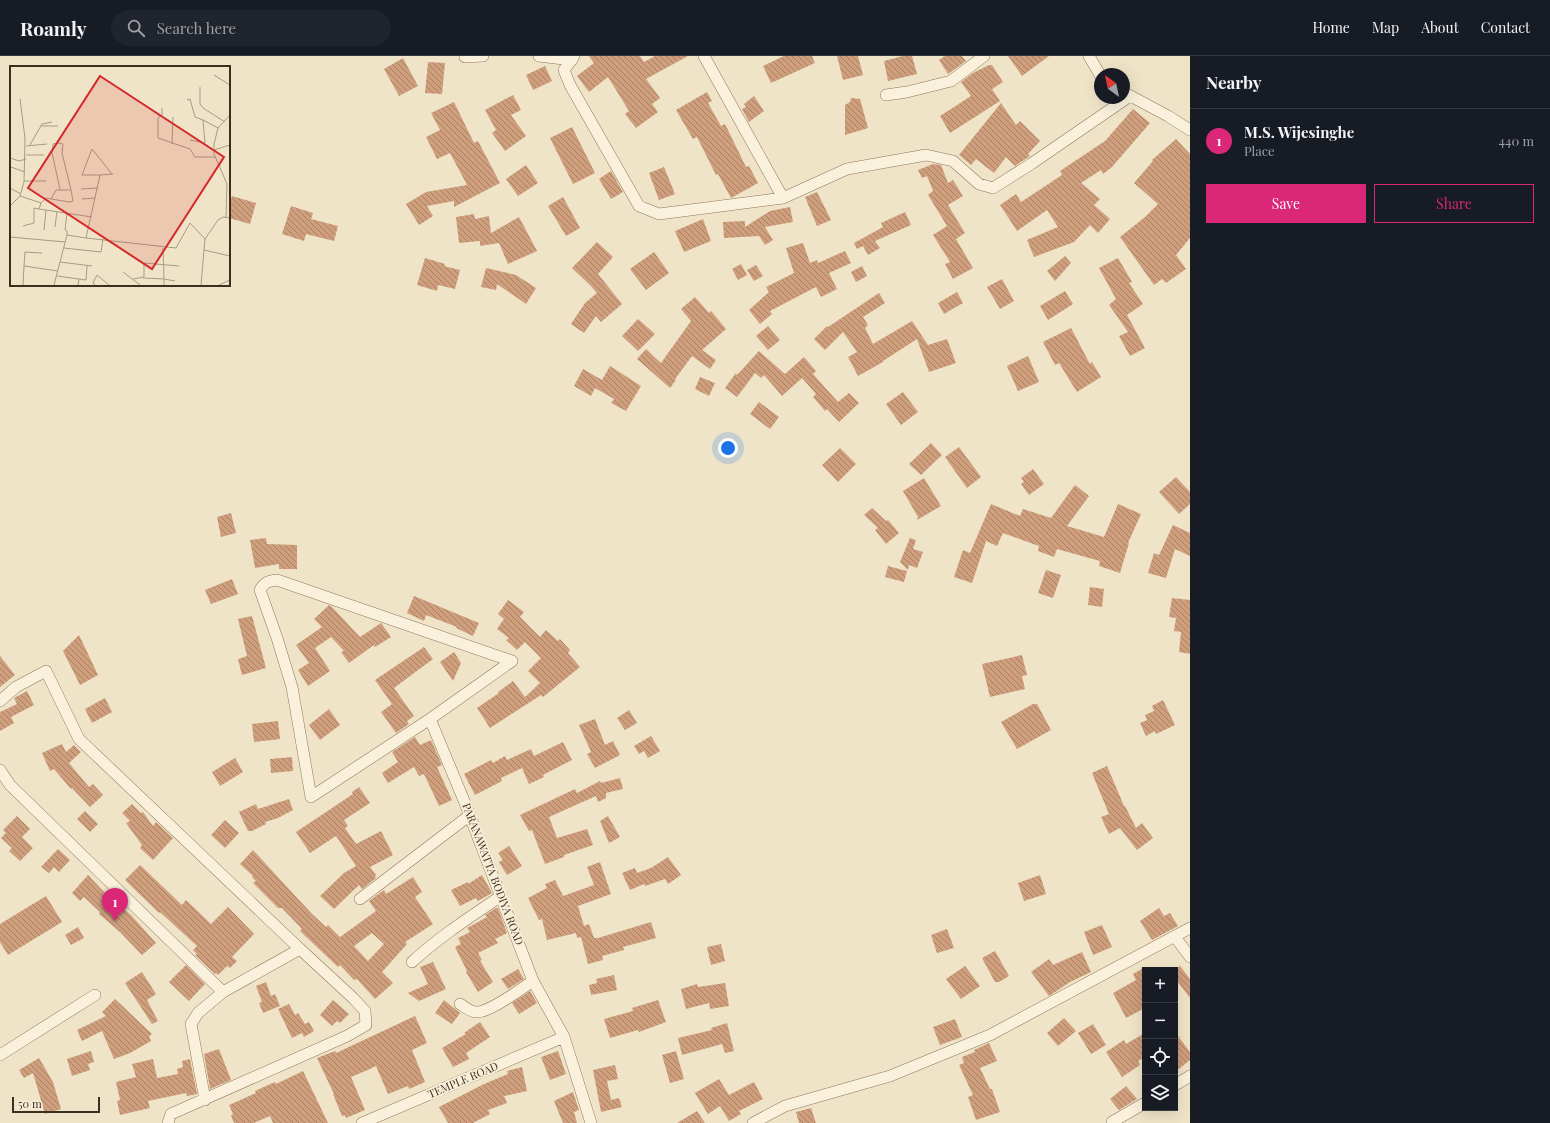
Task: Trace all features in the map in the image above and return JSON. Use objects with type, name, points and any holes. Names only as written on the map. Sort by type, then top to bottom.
[{"type":"street","points":[[465,58],[483,56]]},
{"type":"street","points":[[539,56],[573,58]]},
{"type":"street","points":[[704,56],[783,198]]},
{"type":"street","points":[[886,95],[907,92],[952,81],[984,56]]},
{"type":"street","points":[[1090,56],[1096,68]]},
{"type":"street","points":[[573,58],[564,70],[570,85],[639,206],[659,214],[783,198],[847,169],[926,155],[953,161],[979,184],[993,188],[1031,164],[1113,104]]},
{"type":"street","points":[[1130,96],[1168,116],[1190,130]]},
{"type":"street","points":[[277,580],[512,661],[430,719],[311,797],[292,687],[260,590],[263,585],[269,581],[277,580]]},
{"type":"street","points":[[0,701],[16,687],[46,671],[79,739],[365,1011],[366,1025],[348,1036],[171,1114],[168,1123]]},
{"type":"street","name":"PARANAWATTA BODIYA ROAD","points":[[430,719],[470,815],[533,981],[564,1037],[591,1123]]},
{"type":"street","points":[[0,770],[10,785],[223,992]]},
{"type":"street","points":[[360,899],[470,815]]},
{"type":"street","points":[[412,962],[431,945],[460,923],[501,896]]},
{"type":"street","points":[[753,1123],[785,1106],[890,1076],[990,1035],[1190,928]]},
{"type":"street","points":[[1175,936],[1190,957]]},
{"type":"street","points":[[205,1100],[191,1024],[198,1013],[223,992],[300,949]]},
{"type":"street","points":[[460,1004],[469,1010],[477,1012],[487,1009],[533,981]]},
{"type":"street","points":[[0,1055],[95,995]]},
{"type":"street","name":"TEMPLE ROAD","points":[[362,1123],[378,1120],[564,1037]]},
{"type":"street","points":[[1178,1083],[1190,1076]]},
{"type":"street","points":[[1113,1123],[1112,1122],[1142,1105]]},
{"type":"building","points":[[589,56],[640,56],[644,62],[655,56],[688,56],[646,79],[660,98],[652,104],[658,112],[636,128],[625,114],[629,111],[608,77],[589,92],[577,76],[594,63]]},
{"type":"building","points":[[784,56],[812,56],[815,63],[771,83],[763,66]]},
{"type":"building","points":[[837,56],[858,56],[863,75],[843,80]]},
{"type":"building","points":[[903,56],[912,56],[917,74],[888,81],[884,61]]},
{"type":"building","points":[[945,56],[962,56],[966,61],[948,74],[939,60]]},
{"type":"building","points":[[1008,56],[1049,56],[1022,76]]},
{"type":"building","points":[[403,58],[418,86],[399,96],[384,69]]},
{"type":"building","points":[[428,62],[445,63],[442,94],[425,93]]},
{"type":"building","points":[[992,65],[1003,82],[992,89],[1000,101],[950,133],[940,116],[971,96],[961,82],[973,73]]},
{"type":"building","points":[[545,66],[552,81],[533,90],[526,75]]},
{"type":"building","points":[[707,92],[712,101],[708,103],[721,126],[725,124],[746,167],[749,166],[758,183],[731,198],[718,174],[716,175],[697,137],[693,139],[676,110]]},
{"type":"building","points":[[513,95],[521,110],[511,115],[526,136],[505,151],[492,133],[496,130],[485,110]]},
{"type":"building","points":[[754,96],[764,111],[749,122],[742,109],[746,107],[744,104]]},
{"type":"building","points":[[851,98],[860,99],[868,128],[845,135],[845,105],[850,102]]},
{"type":"building","points":[[454,102],[474,143],[478,141],[500,183],[454,207],[454,201],[427,206],[433,216],[419,225],[406,204],[426,192],[467,185],[450,153],[437,159],[426,137],[440,130],[431,113]]},
{"type":"building","points":[[1001,103],[1016,125],[1020,121],[1040,141],[1028,154],[1030,156],[1015,166],[1006,157],[994,173],[976,159],[971,165],[959,155]]},
{"type":"building","points":[[1133,109],[1150,123],[1112,167],[1103,174],[1101,170],[1081,183],[1100,199],[1094,205],[1110,219],[1098,233],[1090,225],[1074,242],[1034,257],[1027,240],[1058,227],[1047,210],[1017,231],[1000,205],[1016,194],[1021,202],[1062,175],[1060,171],[1105,141]]},
{"type":"building","points":[[572,127],[595,173],[573,184],[550,138]]},
{"type":"building","points":[[1176,139],[1190,154],[1190,238],[1176,255],[1186,269],[1166,283],[1162,279],[1154,285],[1120,237],[1145,217],[1158,204],[1134,183],[1153,161],[1152,160]]},
{"type":"building","points":[[933,164],[941,165],[948,183],[953,180],[963,196],[948,205],[965,233],[956,239],[973,268],[953,279],[945,264],[950,262],[933,235],[947,226],[928,195],[933,191],[927,176],[922,178],[918,170]]},
{"type":"building","points":[[526,165],[538,183],[518,196],[506,179]]},
{"type":"building","points":[[664,167],[675,194],[659,200],[649,173]]},
{"type":"building","points":[[611,171],[623,192],[611,199],[599,179]]},
{"type":"building","points":[[817,192],[831,220],[817,226],[805,197]]},
{"type":"building","points":[[232,196],[256,203],[250,224],[230,218],[230,202]]},
{"type":"building","points":[[563,197],[580,228],[566,236],[548,206]]},
{"type":"building","points":[[291,206],[313,213],[311,219],[338,226],[334,241],[306,234],[304,241],[282,234]]},
{"type":"building","points":[[790,207],[793,222],[765,227],[773,240],[765,245],[759,236],[724,238],[723,222],[745,221],[745,227],[770,211]]},
{"type":"building","points":[[905,212],[911,225],[875,241],[880,248],[868,255],[863,246],[857,249],[854,243],[883,227],[881,223]]},
{"type":"building","points":[[474,214],[475,219],[489,216],[491,233],[519,217],[537,251],[508,264],[499,243],[480,246],[480,241],[459,243],[456,217]]},
{"type":"building","points":[[703,219],[711,241],[684,252],[675,231]]},
{"type":"building","points":[[597,242],[613,257],[598,274],[622,304],[601,322],[596,316],[584,333],[571,324],[585,303],[597,293],[572,268]]},
{"type":"building","points":[[803,243],[810,263],[817,260],[818,263],[845,251],[851,263],[829,273],[837,289],[821,297],[816,287],[770,311],[772,314],[760,324],[749,310],[769,292],[766,287],[794,273],[786,248]]},
{"type":"building","points":[[654,252],[669,273],[646,290],[630,269]]},
{"type":"building","points":[[1065,256],[1071,263],[1055,281],[1047,271]]},
{"type":"building","points":[[425,258],[445,264],[444,266],[460,270],[455,289],[438,285],[437,291],[417,285]]},
{"type":"building","points":[[1118,258],[1132,282],[1129,283],[1143,304],[1127,315],[1145,348],[1130,356],[1119,336],[1128,332],[1109,305],[1116,299],[1099,268]]},
{"type":"building","points":[[741,264],[747,275],[738,280],[732,269]]},
{"type":"building","points":[[756,265],[763,276],[754,281],[747,270]]},
{"type":"building","points":[[862,266],[867,276],[856,282],[851,272]]},
{"type":"building","points":[[486,268],[516,275],[536,288],[526,304],[497,284],[496,290],[481,287]]},
{"type":"building","points":[[1002,279],[1014,301],[1000,309],[987,287]]},
{"type":"building","points":[[1065,291],[1073,304],[1048,320],[1040,306]]},
{"type":"building","points":[[957,292],[963,303],[944,314],[938,303]]},
{"type":"building","points":[[879,293],[885,303],[863,317],[868,325],[865,328],[873,344],[912,321],[928,345],[947,339],[956,363],[929,372],[917,339],[883,362],[858,376],[848,357],[857,352],[843,332],[825,350],[814,339],[827,326],[828,327]]},
{"type":"building","points":[[695,297],[709,313],[711,311],[726,329],[702,350],[716,360],[710,369],[692,356],[670,388],[637,359],[646,349],[661,363],[691,321],[681,309]]},
{"type":"building","points":[[638,319],[655,334],[638,351],[622,336]]},
{"type":"building","points":[[768,326],[780,340],[768,350],[756,336]]},
{"type":"building","points":[[1071,328],[1090,364],[1092,362],[1101,377],[1077,392],[1059,363],[1055,365],[1043,342]]},
{"type":"building","points":[[759,351],[785,374],[804,357],[816,371],[813,374],[838,402],[849,393],[859,403],[839,422],[827,409],[825,411],[813,397],[816,394],[802,378],[782,396],[764,375],[761,378],[755,373],[737,397],[725,388],[736,373],[737,375]]},
{"type":"building","points":[[1028,356],[1039,382],[1018,391],[1007,366]]},
{"type":"building","points":[[610,366],[641,386],[626,411],[611,403],[614,399],[595,388],[591,396],[574,386],[583,369],[602,380]]},
{"type":"building","points":[[700,377],[715,383],[709,396],[695,389]]},
{"type":"building","points":[[903,392],[918,412],[901,425],[886,404]]},
{"type":"building","points":[[759,402],[779,417],[770,429],[750,414]]},
{"type":"building","points":[[931,443],[942,455],[921,475],[909,464]]},
{"type":"building","points":[[959,447],[981,477],[967,488],[945,457]]},
{"type":"building","points":[[840,448],[856,464],[838,482],[822,465]]},
{"type":"building","points":[[1033,469],[1044,484],[1029,495],[1021,484],[1024,482],[1021,478]]},
{"type":"building","points":[[1176,477],[1190,492],[1190,504],[1179,514],[1159,492]]},
{"type":"building","points":[[924,478],[941,506],[917,520],[918,517],[903,491]]},
{"type":"building","points":[[1075,485],[1089,496],[1067,526],[1104,537],[1118,504],[1141,514],[1128,543],[1120,573],[1099,566],[1100,561],[1057,549],[1054,557],[1038,551],[1039,546],[1003,533],[997,546],[986,541],[972,583],[954,577],[963,550],[970,553],[991,504],[1020,516],[1023,509],[1051,518]]},
{"type":"building","points":[[872,508],[886,521],[888,520],[899,533],[886,544],[875,530],[878,528],[864,515]]},
{"type":"building","points":[[231,513],[236,533],[221,537],[217,517]]},
{"type":"building","points":[[1173,525],[1190,533],[1190,556],[1175,549],[1166,578],[1148,573],[1154,553],[1159,555]]},
{"type":"building","points":[[266,538],[267,544],[297,545],[297,569],[279,569],[279,564],[255,568],[250,540]]},
{"type":"building","points":[[910,538],[916,540],[913,549],[923,552],[917,568],[909,565],[908,570],[900,562]]},
{"type":"building","points":[[888,566],[907,571],[904,582],[885,577]]},
{"type":"building","points":[[1046,570],[1061,575],[1053,598],[1038,593]]},
{"type":"building","points":[[232,579],[238,594],[211,604],[205,590]]},
{"type":"building","points":[[1090,587],[1104,589],[1102,607],[1088,605]]},
{"type":"building","points":[[414,596],[479,623],[473,636],[456,628],[457,627],[426,615],[424,621],[407,613]]},
{"type":"building","points":[[1172,598],[1190,600],[1190,654],[1179,652],[1181,632],[1174,631],[1176,618],[1169,617]]},
{"type":"building","points":[[508,600],[524,612],[520,617],[540,637],[546,630],[558,641],[560,639],[570,650],[568,653],[580,667],[543,697],[541,695],[490,728],[477,708],[499,693],[498,692],[513,681],[525,697],[540,683],[528,671],[541,658],[525,642],[517,650],[506,640],[509,638],[497,629],[504,619],[498,614]]},
{"type":"building","points":[[329,605],[360,637],[381,623],[391,637],[375,647],[374,645],[349,663],[341,652],[344,651],[331,637],[315,648],[330,671],[308,686],[298,670],[309,663],[296,645],[322,627],[314,619]]},
{"type":"building","points":[[252,616],[266,668],[242,675],[238,659],[247,656],[238,619]]},
{"type":"building","points":[[79,635],[98,675],[80,685],[63,651]]},
{"type":"building","points":[[424,647],[433,659],[394,688],[414,716],[407,721],[409,724],[396,733],[381,712],[392,704],[375,680]]},
{"type":"building","points":[[454,652],[461,663],[453,681],[440,662]]},
{"type":"building","points":[[1022,655],[1027,675],[1022,676],[1025,689],[990,697],[982,664]]},
{"type":"building","points":[[0,656],[15,675],[0,687]]},
{"type":"building","points":[[27,691],[34,705],[11,717],[14,723],[0,731],[0,712],[17,704],[14,698]]},
{"type":"building","points":[[105,698],[112,712],[92,723],[85,709]]},
{"type":"building","points":[[1163,700],[1175,725],[1156,734],[1155,731],[1146,736],[1140,723],[1147,720],[1145,715],[1154,711],[1152,706]]},
{"type":"building","points":[[1033,704],[1037,704],[1051,730],[1017,749],[1001,722]]},
{"type":"building","points":[[329,709],[340,725],[320,740],[309,725]]},
{"type":"building","points":[[629,710],[637,723],[625,730],[617,718]]},
{"type":"building","points":[[595,719],[605,745],[613,741],[620,755],[595,768],[587,754],[591,752],[579,725]]},
{"type":"building","points":[[278,721],[280,739],[254,742],[252,724]]},
{"type":"building","points":[[651,736],[660,751],[648,758],[644,751],[639,754],[634,746]]},
{"type":"building","points":[[415,737],[420,745],[431,740],[442,765],[437,767],[452,800],[439,806],[424,774],[419,776],[414,767],[388,783],[382,773],[398,762],[392,752]]},
{"type":"building","points":[[563,742],[572,760],[529,784],[522,768],[501,778],[502,781],[475,795],[464,774],[491,760],[493,763],[505,756],[507,760],[531,749],[534,756]]},
{"type":"building","points":[[62,744],[66,752],[74,745],[81,752],[69,763],[89,787],[93,784],[103,795],[90,807],[72,788],[71,789],[54,769],[50,771],[42,753]]},
{"type":"building","points":[[292,757],[293,771],[271,773],[270,759]]},
{"type":"building","points":[[235,758],[243,772],[220,786],[212,772]]},
{"type":"building","points":[[1107,766],[1124,806],[1136,828],[1142,823],[1153,838],[1137,850],[1120,828],[1109,834],[1101,817],[1109,814],[1092,773]]},
{"type":"building","points":[[620,778],[623,789],[606,793],[606,798],[598,802],[596,796],[549,817],[557,838],[587,829],[593,845],[564,855],[564,857],[545,864],[532,830],[529,831],[520,815],[575,789],[577,793],[600,781],[601,783]]},
{"type":"building","points":[[359,787],[370,803],[344,820],[348,826],[345,828],[356,844],[381,831],[393,855],[370,867],[376,875],[376,878],[362,889],[359,885],[334,909],[320,896],[344,873],[356,866],[336,836],[310,853],[296,832],[353,794],[352,792]]},
{"type":"building","points":[[289,799],[293,810],[278,818],[265,822],[266,824],[252,831],[248,831],[239,812],[256,804],[258,809]]},
{"type":"building","points":[[132,804],[141,813],[143,812],[153,826],[156,822],[173,838],[153,860],[140,848],[142,845],[126,823],[130,821],[122,813]]},
{"type":"building","points":[[85,811],[98,824],[90,832],[77,819]]},
{"type":"building","points":[[17,816],[30,829],[22,837],[33,848],[20,861],[9,851],[12,848],[1,838],[6,833],[3,830]]},
{"type":"building","points":[[608,816],[620,837],[609,843],[600,821]]},
{"type":"building","points":[[225,820],[239,833],[225,848],[211,835]]},
{"type":"building","points":[[509,846],[522,866],[507,875],[499,862],[503,860],[498,853]]},
{"type":"building","points":[[58,849],[70,860],[59,872],[54,867],[49,873],[41,867]]},
{"type":"building","points":[[253,850],[311,913],[326,927],[328,925],[340,937],[376,911],[369,901],[384,890],[386,894],[413,877],[422,892],[415,897],[433,924],[405,942],[407,944],[382,972],[393,983],[375,999],[357,979],[354,980],[340,965],[338,967],[300,931],[302,929],[282,908],[278,908],[253,883],[256,881],[252,877],[253,876],[240,864]],"holes":[[[372,933],[384,944],[368,961],[354,946]]]},
{"type":"building","points":[[668,857],[681,875],[668,884],[665,879],[645,886],[644,884],[630,890],[622,873],[635,868],[637,873],[651,868]]},
{"type":"building","points":[[600,862],[611,894],[578,906],[584,926],[589,924],[594,938],[598,938],[651,922],[656,938],[623,947],[624,950],[602,956],[603,960],[588,964],[581,937],[577,938],[576,933],[547,940],[542,919],[539,920],[528,898],[547,888],[545,884],[555,880],[563,896],[594,885],[587,867]]},
{"type":"building","points":[[140,865],[182,905],[186,900],[211,924],[228,907],[254,934],[232,957],[237,961],[230,968],[227,966],[218,975],[216,973],[215,974],[195,955],[197,954],[193,950],[197,946],[160,912],[159,913],[125,880]]},
{"type":"building","points":[[88,875],[104,892],[131,915],[156,943],[142,955],[120,932],[99,914],[100,912],[84,897],[80,901],[72,893]]},
{"type":"building","points":[[482,875],[492,893],[478,901],[476,898],[460,906],[451,890],[468,882],[468,884]]},
{"type":"building","points":[[1040,875],[1046,894],[1024,901],[1018,883]]},
{"type":"building","points":[[46,896],[62,922],[8,955],[0,942],[0,924]]},
{"type":"building","points":[[498,908],[507,933],[495,939],[498,943],[478,953],[482,960],[480,961],[493,982],[478,992],[466,972],[467,971],[455,947],[461,944],[458,938],[470,932],[467,928],[487,917],[485,915]]},
{"type":"building","points":[[1159,908],[1164,916],[1170,913],[1178,926],[1152,940],[1140,921]]},
{"type":"building","points":[[1102,925],[1112,947],[1093,955],[1084,932]]},
{"type":"building","points":[[78,927],[84,938],[71,945],[65,935]]},
{"type":"building","points":[[947,929],[954,948],[937,953],[931,935]]},
{"type":"building","points":[[721,944],[725,961],[711,965],[707,947]]},
{"type":"building","points":[[995,951],[1009,976],[999,982],[995,982],[982,958]]},
{"type":"building","points":[[1082,952],[1091,972],[1070,982],[1049,996],[1031,972],[1049,959],[1053,965]]},
{"type":"building","points":[[433,962],[446,989],[419,1001],[408,993],[428,984],[420,967]]},
{"type":"building","points":[[186,965],[205,984],[189,1001],[169,982]]},
{"type":"building","points":[[965,966],[980,986],[961,999],[946,979]]},
{"type":"building","points":[[1180,966],[1190,979],[1190,998],[1178,982],[1178,968]]},
{"type":"building","points":[[518,969],[524,979],[508,989],[501,979]]},
{"type":"building","points":[[1142,969],[1142,1010],[1126,1018],[1113,993],[1136,980],[1133,974]]},
{"type":"building","points":[[142,972],[156,994],[147,1000],[158,1021],[152,1024],[125,983]]},
{"type":"building","points":[[614,975],[617,990],[591,995],[589,985],[597,983],[596,979]]},
{"type":"building","points":[[266,982],[271,996],[275,994],[280,1006],[263,1013],[259,1003],[262,1002],[256,986]]},
{"type":"building","points":[[725,983],[729,1006],[710,1009],[709,1003],[686,1009],[681,989],[697,984],[698,987]]},
{"type":"building","points":[[530,991],[537,1003],[519,1014],[512,1003]]},
{"type":"building","points":[[115,999],[152,1034],[149,1036],[151,1041],[130,1053],[114,1059],[102,1031],[82,1041],[77,1030],[106,1016],[102,1012]]},
{"type":"building","points":[[333,1000],[349,1014],[340,1023],[337,1021],[332,1026],[320,1015]]},
{"type":"building","points":[[444,1000],[460,1013],[452,1024],[435,1013]]},
{"type":"building","points":[[658,1000],[666,1022],[639,1032],[638,1030],[610,1038],[604,1019],[633,1011],[632,1008]]},
{"type":"building","points":[[289,1004],[295,1015],[298,1013],[305,1024],[309,1022],[314,1031],[304,1037],[302,1033],[292,1038],[278,1009]]},
{"type":"building","points":[[415,1016],[427,1043],[412,1050],[425,1082],[409,1089],[408,1086],[388,1094],[376,1066],[351,1077],[365,1110],[346,1118],[345,1115],[342,1116],[334,1094],[317,1058],[335,1051],[336,1053]]},
{"type":"building","points":[[1064,1018],[1076,1031],[1058,1046],[1047,1033]]},
{"type":"building","points":[[955,1019],[962,1037],[940,1045],[933,1027]]},
{"type":"building","points":[[480,1022],[490,1037],[466,1053],[469,1059],[453,1067],[442,1048],[466,1034],[464,1033]]},
{"type":"building","points":[[727,1023],[734,1051],[725,1053],[722,1044],[682,1055],[678,1038],[712,1030],[711,1028]]},
{"type":"building","points":[[1093,1024],[1106,1045],[1091,1054],[1078,1033]]},
{"type":"building","points":[[1142,1035],[1142,1059],[1138,1061],[1140,1065],[1122,1077],[1106,1052],[1124,1040],[1126,1044]]},
{"type":"building","points":[[1178,1036],[1190,1052],[1190,1060],[1178,1070]]},
{"type":"building","points":[[989,1043],[997,1061],[980,1068],[990,1089],[992,1089],[1000,1112],[976,1120],[968,1097],[973,1095],[959,1065],[964,1063],[962,1057],[975,1052],[974,1050]]},
{"type":"building","points":[[219,1049],[231,1080],[210,1089],[204,1054]]},
{"type":"building","points":[[91,1051],[94,1062],[88,1064],[90,1070],[72,1076],[67,1059]]},
{"type":"building","points":[[558,1051],[566,1074],[550,1080],[541,1057]]},
{"type":"building","points":[[676,1051],[684,1079],[670,1083],[662,1055]]},
{"type":"building","points":[[39,1058],[53,1082],[61,1109],[45,1114],[33,1073],[24,1078],[19,1070]]},
{"type":"building","points":[[153,1059],[157,1078],[178,1074],[177,1069],[183,1067],[182,1061],[190,1059],[197,1094],[187,1096],[186,1093],[148,1101],[150,1108],[120,1115],[117,1101],[120,1100],[116,1082],[136,1077],[132,1064]]},
{"type":"building","points":[[615,1065],[618,1079],[607,1081],[611,1100],[619,1098],[622,1107],[601,1112],[593,1070]]},
{"type":"building","points":[[522,1067],[527,1091],[504,1096],[507,1103],[488,1110],[490,1114],[473,1123],[448,1123],[439,1107],[484,1084],[508,1074],[507,1071]]},
{"type":"building","points":[[303,1071],[328,1123],[273,1123],[270,1116],[254,1123],[234,1123],[231,1116],[233,1114],[229,1105],[256,1093],[255,1091],[275,1082],[276,1084]]},
{"type":"building","points":[[719,1079],[729,1095],[754,1082],[763,1099],[739,1111],[741,1114],[729,1121],[720,1106],[708,1114],[695,1093]]},
{"type":"building","points":[[1126,1086],[1137,1099],[1119,1110],[1110,1099]]},
{"type":"building","points":[[573,1092],[579,1110],[574,1112],[577,1123],[563,1123],[554,1101]]},
{"type":"building","points":[[811,1108],[816,1123],[799,1123],[796,1112]]},
{"type":"building","points":[[697,1111],[705,1123],[677,1123]]},
{"type":"place","name":"M.S. Wijesinghe","points":[[115,921]]}]
